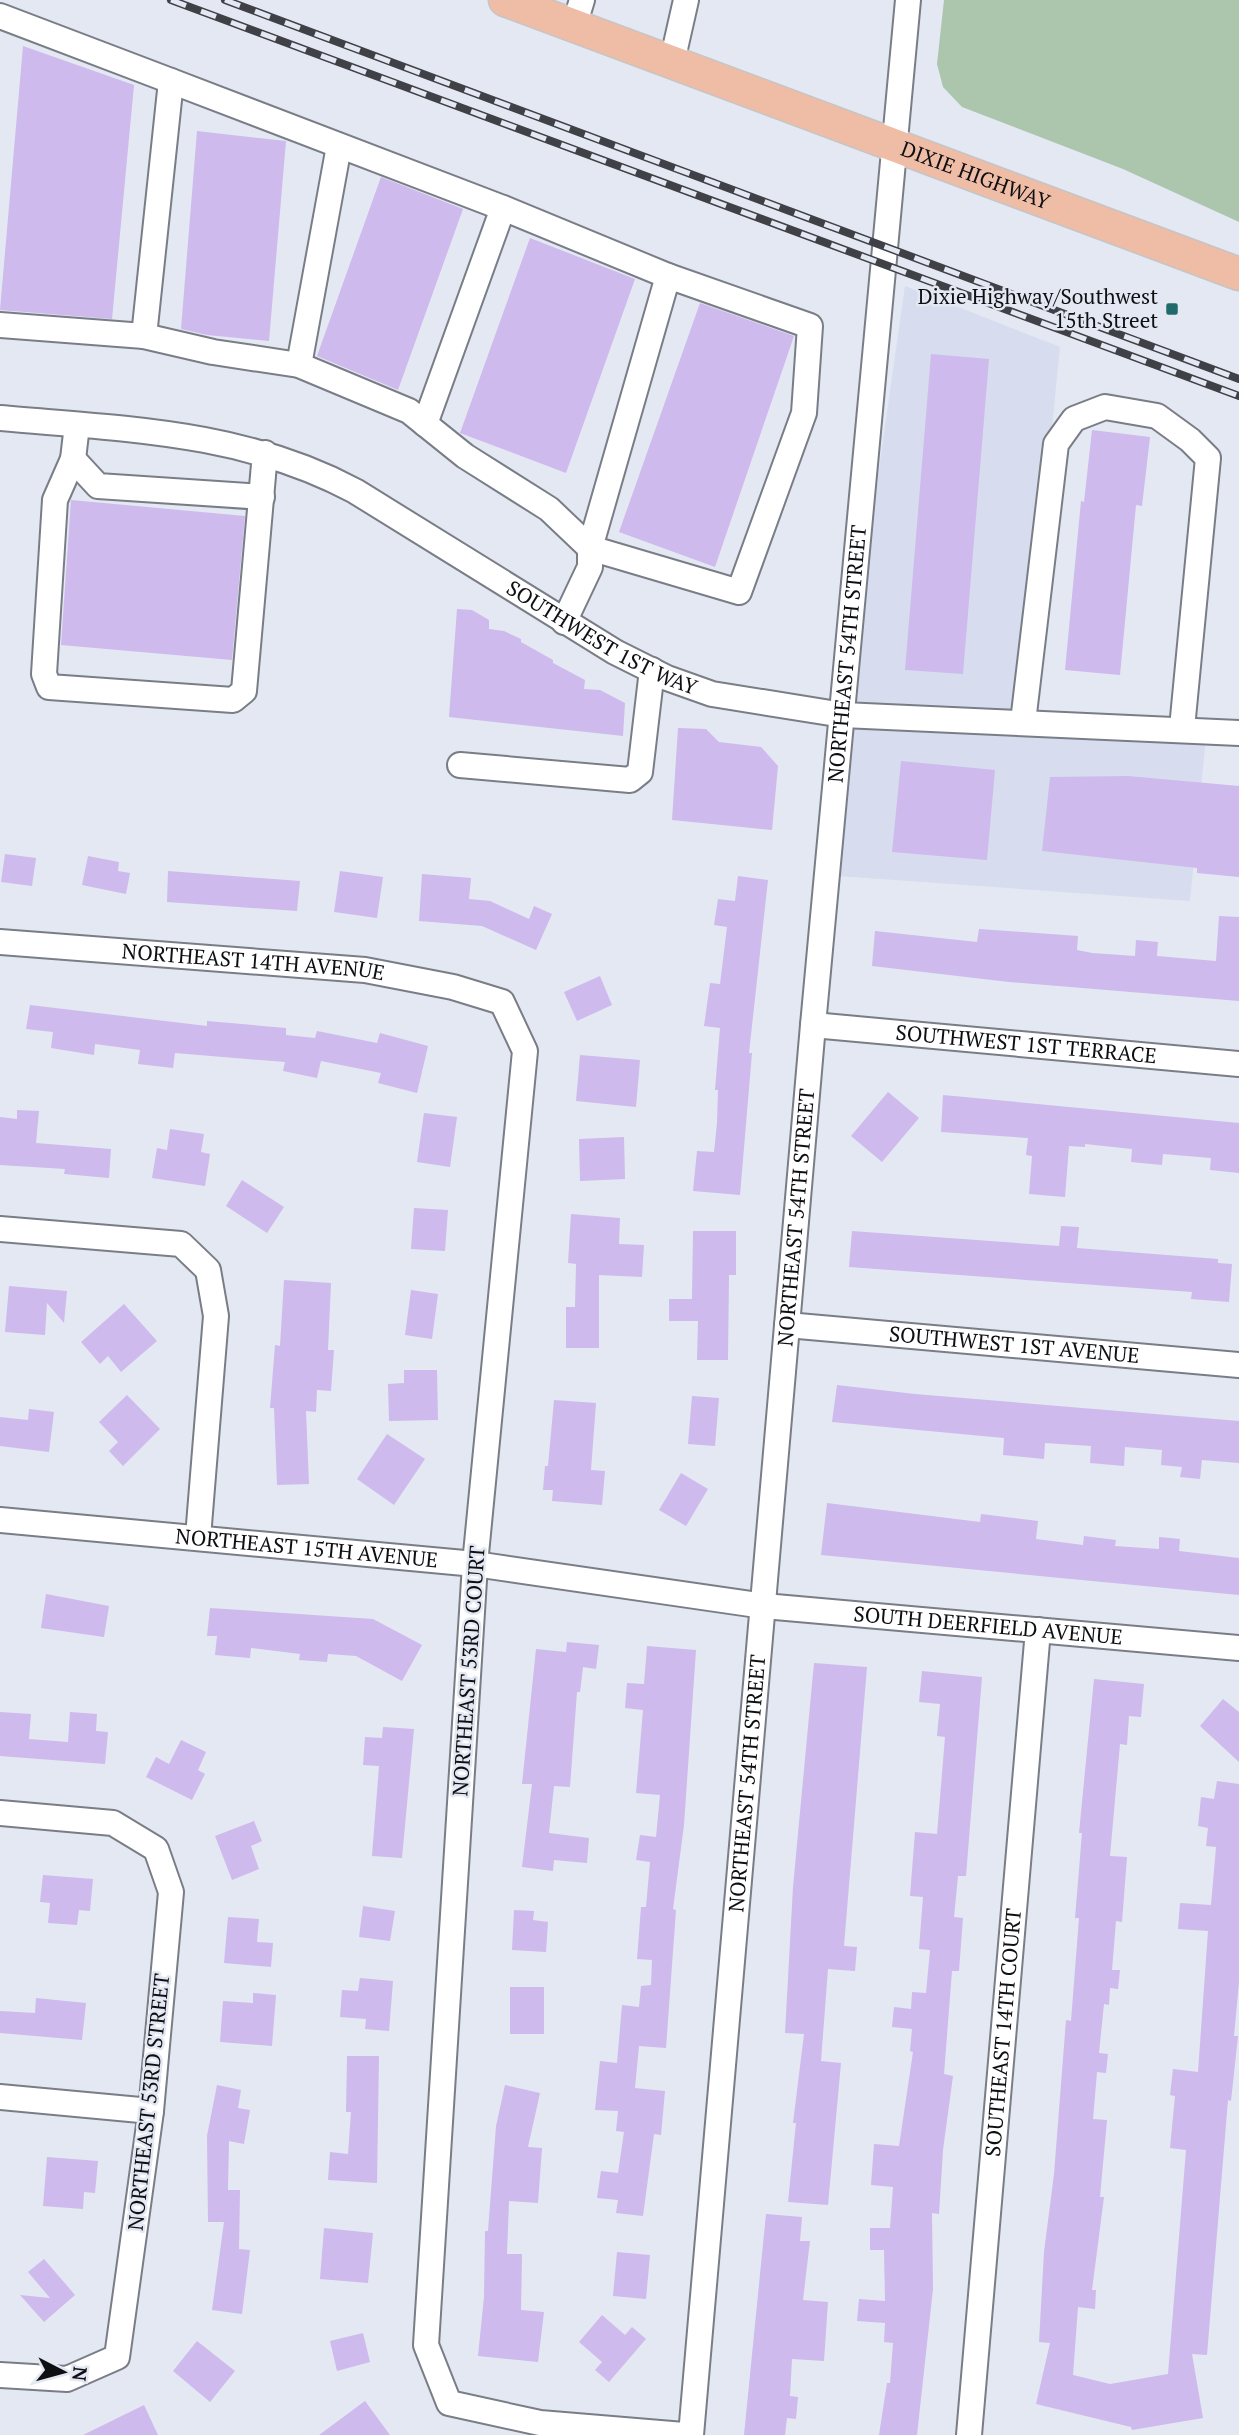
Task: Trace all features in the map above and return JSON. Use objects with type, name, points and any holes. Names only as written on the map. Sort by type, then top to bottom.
[{"type":"main road","name":"DIXIE HIGHWAY","points":[[505,0],[578,13],[672,62],[1239,274]]},
{"type":"street","points":[[672,62],[686,0]]},
{"type":"street","name":"NORTHEAST 54TH STREET","points":[[691,2435],[813,1025],[908,0]]},
{"type":"street","points":[[0,16],[503,208],[668,276],[810,326],[804,413],[739,592],[590,548],[549,509],[465,456],[409,411],[299,365],[213,352],[144,336],[0,325]]},
{"type":"street","points":[[144,336],[171,81]]},
{"type":"street","points":[[299,365],[339,146]]},
{"type":"street","points":[[425,424],[503,208]]},
{"type":"street","points":[[564,622],[590,567],[590,548],[668,276]]},
{"type":"street","points":[[1023,722],[1056,444],[1074,419],[1105,407],[1157,416],[1190,440],[1208,458],[1182,729]]},
{"type":"street","name":"SOUTHWEST 1ST WAY","points":[[0,418],[223,442],[313,468],[355,491],[564,622],[652,670],[712,694],[843,715],[1239,733]]},
{"type":"street","points":[[77,425],[73,459],[55,500],[44,674],[49,687],[233,700],[244,691],[265,453]]},
{"type":"street","points":[[73,459],[98,486],[262,497]]},
{"type":"street","points":[[460,765],[630,780],[640,772],[652,670]]},
{"type":"street","name":"NORTHEAST 14TH AVENUE","points":[[0,942],[365,970],[453,987],[502,1002]]},
{"type":"street","name":"NORTHEAST 53RD COURT","points":[[502,1002],[525,1051],[475,1564],[426,2345],[449,2403],[540,2423],[684,2435]]},
{"type":"street","name":"SOUTHWEST 1ST TERRACE","points":[[813,1025],[1239,1064]]},
{"type":"street","points":[[0,1229],[181,1244],[208,1270],[216,1316],[198,1537]]},
{"type":"street","name":"SOUTHWEST 1ST AVENUE","points":[[787,1325],[1239,1365]]},
{"type":"street","name":"NORTHEAST 15TH AVENUE","points":[[0,1520],[475,1564],[738,1603]]},
{"type":"street","name":"SOUTH DEERFIELD AVENUE","points":[[738,1603],[1239,1648]]},
{"type":"street","name":"SOUTHEAST 14TH COURT","points":[[969,2435],[1038,1630]]},
{"type":"street","name":"NORTHEAST 53RD STREET","points":[[0,1813],[113,1823],[156,1849],[171,1892],[151,2111],[117,2357],[67,2379],[0,2375]]},
{"type":"street","points":[[0,2097],[151,2111]]},
{"type":"shaded area","points":[[905,286],[1060,347],[1022,730],[1206,737],[1190,901],[838,876],[878,475]]},
{"type":"green space","points":[[944,0],[1239,0],[1239,222],[1123,169],[962,107],[943,87],[937,64]]},
{"type":"building","points":[[23,46],[134,85],[112,319],[0,310]]},
{"type":"building","points":[[197,131],[286,141],[269,341],[207,335],[181,329]]},
{"type":"building","points":[[381,177],[463,209],[398,390],[317,356]]},
{"type":"building","points":[[530,238],[635,279],[566,473],[460,433]]},
{"type":"building","points":[[700,303],[794,336],[715,567],[619,532]]},
{"type":"building","points":[[931,354],[989,359],[963,674],[905,670]]},
{"type":"building","points":[[1092,430],[1150,437],[1142,506],[1136,505],[1120,675],[1065,670],[1081,501],[1084,502]]},
{"type":"building","points":[[71,500],[245,516],[232,660],[61,645]]},
{"type":"building","points":[[457,609],[472,610],[489,620],[489,629],[504,631],[521,639],[521,642],[553,660],[553,663],[585,680],[584,689],[600,690],[625,703],[623,736],[449,717]]},
{"type":"building","points":[[678,728],[706,729],[719,742],[761,747],[778,766],[772,830],[672,820]]},
{"type":"building","points":[[901,761],[995,770],[987,860],[892,852]]},
{"type":"building","points":[[1128,776],[1239,786],[1239,877],[1197,873],[1197,868],[1042,851],[1050,777]]},
{"type":"building","points":[[5,854],[36,858],[32,886],[1,882]]},
{"type":"building","points":[[88,856],[119,862],[118,871],[130,873],[126,894],[82,885]]},
{"type":"building","points":[[168,871],[300,881],[297,911],[167,902]]},
{"type":"building","points":[[340,871],[383,877],[377,918],[334,912]]},
{"type":"building","points":[[422,874],[471,878],[469,899],[490,901],[529,919],[534,906],[552,914],[536,950],[482,926],[419,921]]},
{"type":"building","points":[[738,876],[768,880],[749,1053],[752,1053],[740,1195],[693,1191],[697,1151],[714,1152],[717,1123],[718,1090],[715,1090],[720,1028],[704,1026],[710,983],[720,984],[727,927],[714,925],[718,899],[735,901]]},
{"type":"building","points":[[1219,916],[1239,917],[1239,1001],[1009,982],[872,966],[875,931],[977,942],[979,929],[1078,936],[1077,950],[1092,953],[1135,956],[1136,940],[1158,942],[1157,956],[1216,961]]},
{"type":"building","points":[[600,976],[612,1005],[577,1021],[564,992]]},
{"type":"building","points":[[30,1005],[207,1026],[207,1021],[286,1028],[286,1035],[315,1038],[317,1031],[377,1043],[380,1033],[428,1046],[417,1093],[378,1083],[381,1073],[321,1061],[317,1078],[283,1071],[285,1062],[175,1053],[173,1068],[138,1064],[140,1050],[95,1044],[94,1055],[51,1048],[53,1032],[26,1029]]},
{"type":"building","points":[[580,1055],[640,1060],[636,1107],[576,1101]]},
{"type":"building","points":[[888,1092],[919,1118],[882,1162],[851,1136]]},
{"type":"building","points":[[943,1095],[1239,1123],[1239,1173],[1210,1170],[1211,1158],[1163,1154],[1162,1165],[1131,1162],[1132,1149],[1085,1144],[1085,1147],[1069,1146],[1065,1197],[1029,1194],[1032,1156],[1026,1155],[1028,1138],[941,1132]]},
{"type":"building","points":[[17,1110],[39,1111],[36,1143],[111,1149],[109,1178],[64,1174],[65,1169],[0,1165],[0,1117],[17,1119]]},
{"type":"building","points":[[424,1113],[457,1117],[450,1167],[417,1162]]},
{"type":"building","points":[[170,1129],[204,1134],[201,1152],[210,1154],[205,1186],[152,1178],[157,1148],[167,1150]]},
{"type":"building","points":[[624,1137],[625,1179],[580,1181],[579,1139]]},
{"type":"building","points":[[242,1180],[284,1207],[267,1233],[226,1206]]},
{"type":"building","points":[[414,1208],[448,1210],[445,1251],[411,1249]]},
{"type":"building","points":[[571,1214],[620,1218],[619,1244],[644,1245],[642,1277],[599,1275],[599,1348],[566,1348],[566,1307],[575,1307],[576,1264],[568,1263]]},
{"type":"building","points":[[1061,1226],[1079,1227],[1077,1248],[1218,1259],[1218,1263],[1232,1264],[1229,1302],[1191,1299],[1192,1292],[849,1267],[852,1231],[1059,1246]]},
{"type":"building","points":[[693,1231],[736,1231],[736,1275],[729,1275],[728,1360],[697,1360],[698,1321],[669,1321],[669,1299],[692,1299]]},
{"type":"building","points":[[284,1280],[331,1283],[328,1350],[334,1350],[331,1391],[317,1390],[316,1412],[306,1411],[309,1484],[277,1485],[274,1408],[270,1408],[275,1345],[280,1346]]},
{"type":"building","points":[[9,1286],[67,1291],[64,1323],[47,1303],[45,1335],[5,1332]]},
{"type":"building","points":[[411,1290],[438,1294],[432,1339],[405,1335]]},
{"type":"building","points":[[124,1304],[157,1341],[121,1372],[108,1356],[100,1364],[81,1342]]},
{"type":"building","points":[[404,1370],[437,1370],[438,1420],[389,1421],[388,1384],[404,1383]]},
{"type":"building","points":[[837,1385],[1239,1421],[1239,1463],[1202,1460],[1200,1479],[1180,1477],[1182,1467],[1161,1465],[1162,1450],[1125,1447],[1124,1466],[1090,1463],[1091,1446],[1045,1443],[1044,1459],[1003,1455],[1004,1438],[832,1422]]},
{"type":"building","points":[[127,1395],[160,1429],[123,1466],[109,1451],[118,1442],[99,1422]]},
{"type":"building","points":[[692,1396],[719,1398],[715,1446],[688,1444]]},
{"type":"building","points":[[554,1400],[596,1403],[591,1470],[605,1471],[602,1505],[552,1501],[553,1490],[543,1490]]},
{"type":"building","points":[[29,1409],[54,1412],[49,1452],[0,1446],[0,1417],[28,1420]]},
{"type":"building","points":[[387,1434],[425,1459],[394,1505],[357,1479]]},
{"type":"building","points":[[681,1473],[708,1489],[686,1526],[659,1510]]},
{"type":"building","points":[[827,1503],[980,1522],[981,1514],[1038,1521],[1036,1539],[1083,1545],[1084,1536],[1116,1540],[1115,1546],[1159,1549],[1159,1537],[1180,1539],[1179,1551],[1239,1558],[1239,1595],[821,1555]]},
{"type":"building","points":[[46,1594],[109,1606],[104,1637],[41,1628]]},
{"type":"building","points":[[210,1608],[373,1619],[422,1645],[402,1681],[356,1656],[328,1654],[327,1662],[299,1660],[300,1654],[251,1648],[250,1658],[215,1655],[217,1636],[207,1636]]},
{"type":"building","points":[[567,1642],[599,1645],[596,1669],[583,1667],[580,1692],[577,1692],[570,1787],[554,1786],[549,1833],[589,1838],[587,1863],[554,1860],[553,1871],[522,1867],[532,1784],[522,1784],[536,1649],[566,1652]]},
{"type":"building","points":[[647,1646],[696,1650],[684,1825],[673,1909],[676,1910],[666,2048],[639,2046],[635,2088],[665,2091],[661,2135],[654,2134],[643,2216],[616,2213],[618,2200],[597,2198],[601,2171],[618,2173],[624,2132],[616,2131],[618,2111],[595,2110],[600,2061],[617,2063],[622,2005],[639,2007],[641,1986],[651,1985],[652,1960],[637,1959],[641,1907],[646,1907],[650,1862],[636,1860],[640,1835],[656,1837],[660,1795],[636,1793],[643,1710],[625,1708],[627,1683],[644,1684]]},
{"type":"building","points":[[814,1663],[867,1667],[844,1946],[857,1947],[855,1971],[828,1969],[821,2061],[841,2063],[828,2205],[788,2202],[796,2123],[793,2123],[804,2034],[785,2033],[793,1887]]},
{"type":"building","points":[[922,1671],[982,1677],[966,1876],[958,1876],[954,1917],[963,1918],[959,1971],[952,1971],[944,2074],[953,2076],[943,2150],[939,2214],[932,2213],[933,2289],[917,2435],[879,2435],[887,2383],[890,2383],[893,2343],[884,2342],[885,2323],[857,2321],[859,2299],[885,2301],[884,2250],[870,2250],[870,2228],[890,2228],[893,2187],[871,2185],[874,2144],[899,2146],[913,2052],[910,2051],[912,2029],[892,2027],[894,2007],[911,2009],[912,1992],[926,1993],[930,1950],[919,1949],[923,1897],[910,1896],[915,1832],[937,1834],[945,1737],[937,1736],[940,1704],[919,1702]]},
{"type":"building","points":[[1094,1679],[1144,1684],[1141,1717],[1129,1716],[1127,1745],[1120,1744],[1110,1856],[1127,1857],[1122,1922],[1116,1921],[1112,1970],[1120,1970],[1118,1989],[1110,1988],[1109,2005],[1104,2004],[1099,2053],[1108,2054],[1106,2073],[1097,2072],[1093,2119],[1107,2120],[1100,2197],[1104,2197],[1092,2290],[1096,2290],[1095,2309],[1078,2307],[1073,2375],[1110,2384],[1168,2374],[1186,2150],[1170,2148],[1175,2096],[1170,2095],[1173,2069],[1198,2072],[1208,1931],[1178,1929],[1180,1903],[1211,1905],[1216,1847],[1206,1846],[1208,1828],[1198,1826],[1201,1797],[1214,1799],[1217,1781],[1239,1784],[1239,1982],[1234,2036],[1238,2036],[1231,2101],[1228,2100],[1207,2355],[1192,2354],[1203,2418],[1132,2430],[1131,2427],[1036,2404],[1050,2343],[1039,2342],[1044,2252],[1054,2174],[1066,2020],[1071,2021],[1079,1918],[1075,1918],[1082,1833],[1079,1833]]},
{"type":"building","points":[[1223,1699],[1239,1712],[1239,1762],[1200,1726]]},
{"type":"building","points":[[0,1712],[31,1714],[29,1739],[68,1742],[70,1712],[97,1714],[96,1731],[108,1732],[105,1764],[0,1756]]},
{"type":"building","points":[[383,1727],[414,1729],[402,1858],[372,1856],[379,1766],[363,1765],[365,1737],[382,1738]]},
{"type":"building","points":[[181,1740],[206,1752],[198,1770],[205,1774],[192,1800],[146,1777],[156,1757],[169,1764]]},
{"type":"building","points":[[254,1821],[262,1841],[251,1846],[259,1869],[232,1880],[215,1836]]},
{"type":"building","points":[[43,1875],[93,1879],[90,1911],[79,1910],[77,1925],[48,1923],[50,1903],[40,1902]]},
{"type":"building","points":[[363,1906],[395,1911],[390,1941],[359,1937]]},
{"type":"building","points":[[514,1910],[534,1911],[533,1920],[548,1922],[546,1952],[512,1950]]},
{"type":"building","points":[[228,1917],[259,1919],[257,1942],[273,1943],[271,1967],[224,1963]]},
{"type":"building","points":[[360,1978],[393,1981],[389,2031],[365,2029],[366,2019],[340,2017],[342,1990],[358,1991]]},
{"type":"building","points":[[510,1987],[544,1987],[544,2034],[510,2034]]},
{"type":"building","points":[[253,1993],[276,1995],[272,2046],[220,2042],[223,2001],[253,2003]]},
{"type":"building","points":[[36,1998],[86,2003],[82,2040],[0,2033],[0,2011],[35,2013]]},
{"type":"building","points":[[347,2056],[379,2056],[377,2183],[328,2180],[330,2152],[348,2154],[351,2112],[346,2112]]},
{"type":"building","points":[[217,2085],[241,2090],[238,2108],[250,2110],[244,2144],[229,2141],[228,2190],[240,2190],[239,2249],[250,2250],[242,2314],[212,2310],[224,2222],[208,2222],[207,2136]]},
{"type":"building","points":[[505,2085],[540,2093],[528,2147],[542,2148],[538,2203],[509,2201],[507,2254],[522,2254],[521,2310],[544,2312],[538,2362],[478,2356],[484,2297],[485,2231],[488,2231],[496,2126]]},
{"type":"building","points":[[47,2157],[98,2161],[95,2193],[84,2192],[83,2209],[43,2206]]},
{"type":"building","points":[[766,2214],[802,2217],[800,2241],[810,2241],[803,2300],[828,2302],[824,2361],[792,2359],[790,2396],[798,2397],[796,2419],[787,2418],[785,2435],[744,2435]]},
{"type":"building","points":[[324,2228],[373,2233],[368,2283],[320,2279]]},
{"type":"building","points":[[617,2252],[650,2255],[646,2299],[613,2296]]},
{"type":"building","points":[[44,2259],[75,2295],[44,2322],[20,2295],[50,2298],[28,2272]]},
{"type":"building","points":[[602,2315],[625,2335],[632,2327],[646,2339],[609,2382],[595,2370],[602,2362],[579,2342]]},
{"type":"building","points":[[363,2333],[370,2362],[337,2371],[330,2341]]},
{"type":"building","points":[[197,2341],[235,2371],[210,2402],[173,2371]]},
{"type":"building","points":[[365,2401],[390,2435],[319,2435]]},
{"type":"building","points":[[144,2405],[158,2435],[83,2435]]},
{"type":"railway","points":[[171,0],[1239,396]]},
{"type":"railway","points":[[225,0],[1239,379]]},
{"type":"place","name":"Dixie Highway/Southwest 15th Street","points":[[1172,309]]}]
